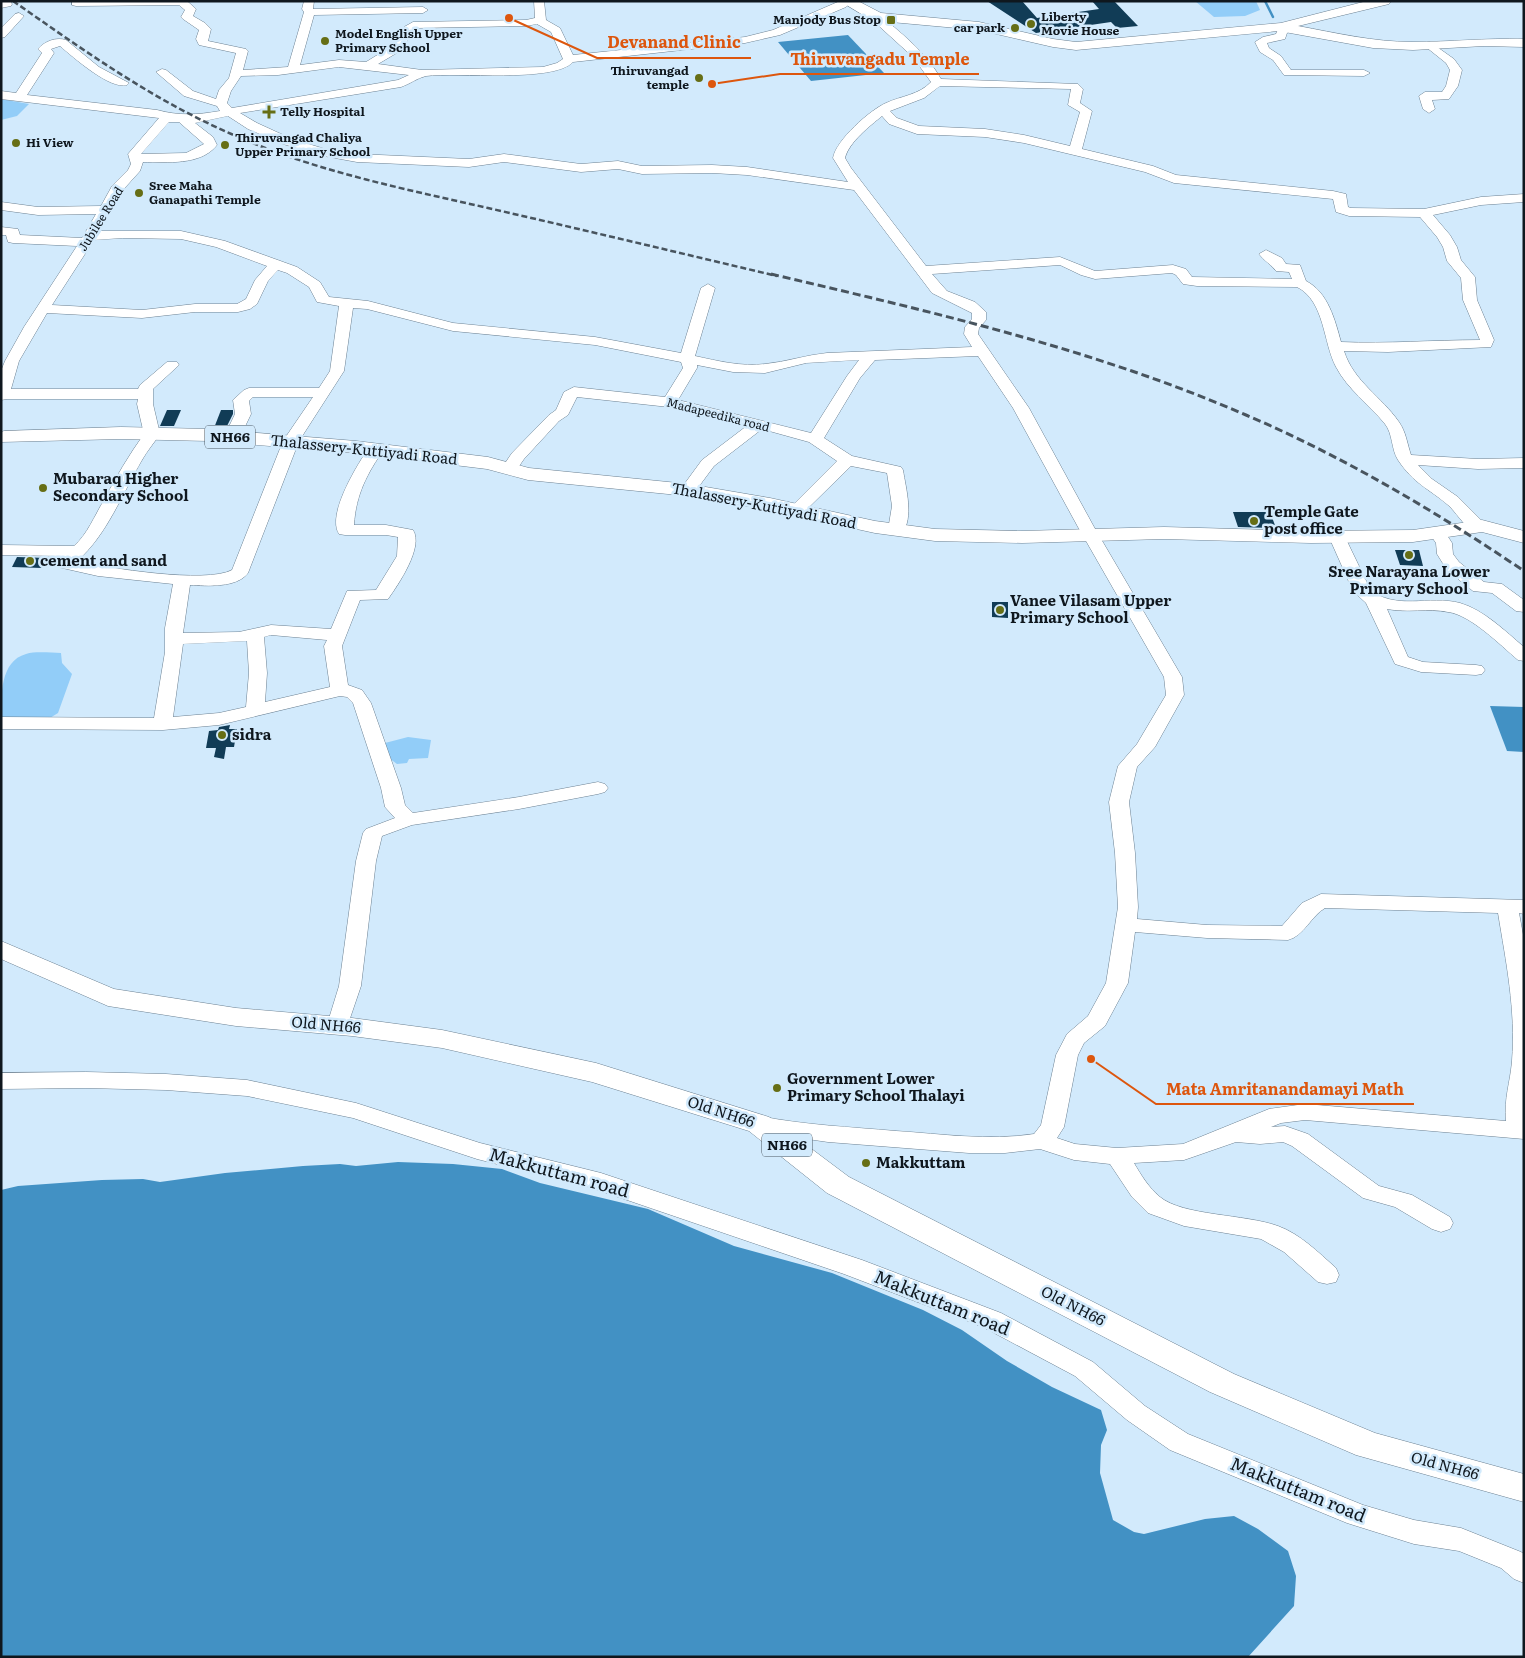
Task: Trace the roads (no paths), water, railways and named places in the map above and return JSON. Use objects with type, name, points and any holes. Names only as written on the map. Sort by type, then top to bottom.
[{"type":"main road","points":[[853,2],[879,12],[979,26],[1053,43],[1076,46],[1283,28],[1384,1]]},
{"type":"main road","points":[[1283,28],[1373,44],[1430,45],[1484,42],[1520,45]]},
{"type":"main road","name":"Thalassery-Kuttiyadi Road","points":[[2,437],[121,433],[232,437],[376,449],[395,456],[455,459],[488,463],[528,474],[688,490],[896,530],[966,536],[1092,536],[1164,533],[1337,537],[1413,536],[1477,526],[1524,537]]},
{"type":"main road","name":"Old NH66","points":[[1,949],[108,997],[236,1017],[338,1026],[442,1039],[596,1073],[759,1124],[838,1185],[1222,1383],[1368,1445],[1524,1488]]},
{"type":"street","points":[[1,5],[8,4],[4,1]]},
{"type":"street","points":[[79,1],[76,2],[181,1],[191,8],[187,16],[205,30],[202,39],[203,43],[242,50],[235,79],[225,90],[225,107]]},
{"type":"street","points":[[539,1],[541,22],[556,30],[569,59]]},
{"type":"street","points":[[368,66],[396,48],[401,42],[404,33],[413,25],[423,10],[433,2]]},
{"type":"street","points":[[237,73],[271,73],[333,62],[355,62],[368,66],[422,73],[544,70],[565,64],[569,59],[745,40],[793,27],[853,2]]},
{"type":"street","points":[[292,70],[309,7],[363,6],[423,10]]},
{"type":"street","points":[[879,12],[934,74],[937,82]]},
{"type":"street","points":[[1,35],[19,16]]},
{"type":"street","points":[[413,25],[500,24],[540,20]]},
{"type":"street","points":[[1283,28],[1281,37],[1261,42],[1264,50],[1277,58],[1288,72],[1364,73]]},
{"type":"street","points":[[20,96],[48,53],[44,49],[47,45],[62,42],[95,69],[123,83]]},
{"type":"street","points":[[1429,109],[1425,96],[1446,96],[1452,86],[1456,70],[1450,61],[1430,45]]},
{"type":"street","points":[[162,72],[184,92],[199,100],[225,107],[264,131],[312,150],[339,157],[469,163],[504,158],[581,168],[618,165],[642,170],[730,170],[859,187]]},
{"type":"street","points":[[1,95],[158,114],[167,118],[198,119],[225,107],[401,83],[422,73]]},
{"type":"street","points":[[937,82],[933,88],[919,96],[883,110],[870,120],[840,150],[839,158],[940,293],[975,306],[981,316],[970,330],[971,334],[1021,408],[1173,677],[1175,695],[1145,747],[1128,766],[1119,802],[1125,853],[1127,924],[1117,982],[1097,1020],[1075,1039],[1066,1055],[1052,1127],[1041,1141]]},
{"type":"street","points":[[937,82],[1074,86],[1077,89],[1074,105],[1086,112],[1076,151]]},
{"type":"street","points":[[883,110],[893,121],[917,130],[1006,136],[1149,169],[1174,179],[1333,195],[1341,197],[1341,208],[1349,212],[1424,213],[1481,201],[1524,198]]},
{"type":"street","name":"Jubilee Road","points":[[2,395],[5,368],[88,239],[117,189],[134,171],[137,164],[134,154],[167,118]]},
{"type":"street","points":[[135,158],[191,156],[206,151],[211,145],[209,140],[183,119]]},
{"type":"street","points":[[1,206],[38,211],[105,210]]},
{"type":"street","points":[[1334,346],[1388,348],[1422,345],[1486,344],[1487,340],[1469,294],[1466,282],[1468,278],[1454,261],[1450,247],[1443,235],[1424,213]]},
{"type":"street","points":[[1,231],[13,232],[13,239],[88,239],[123,234],[181,236],[220,244],[244,254],[277,263],[315,285],[322,299],[326,302],[368,305],[453,327],[596,341],[733,368],[765,369],[806,359],[982,351]]},
{"type":"street","points":[[1266,254],[1277,261],[1281,268],[1295,268],[1300,283]]},
{"type":"street","points":[[922,270],[1060,261],[1095,275],[1172,269],[1181,272],[1188,281],[1196,282],[1307,284],[1326,313],[1334,346],[1342,364],[1360,391],[1393,424],[1400,450],[1406,459],[1422,479],[1456,503],[1477,526]]},
{"type":"street","points":[[44,309],[142,314],[195,308],[238,308],[252,301],[262,280],[277,263]]},
{"type":"street","points":[[669,402],[690,368],[687,358],[708,288]]},
{"type":"street","points":[[172,365],[145,388],[145,404],[152,424],[152,434],[135,458],[98,525],[79,551],[64,563],[98,571],[183,580],[220,579],[234,577],[239,573],[291,441],[337,370],[346,317],[346,303]]},
{"type":"street","points":[[814,439],[854,376],[870,356]]},
{"type":"street","points":[[232,437],[243,414],[241,400],[249,393],[323,392]]},
{"type":"street","name":"Madapeedika road","points":[[509,469],[518,456],[554,418],[563,412],[569,395],[574,392],[669,402],[814,439],[848,460],[895,470],[900,506],[896,530]]},
{"type":"street","points":[[2,395],[146,394]]},
{"type":"street","points":[[688,490],[708,463],[758,425]]},
{"type":"street","points":[[340,690],[333,651],[336,635],[353,595],[382,595],[405,556],[407,534],[386,530],[346,530],[347,505],[361,471],[376,449]]},
{"type":"street","points":[[1406,459],[1478,464],[1524,463]]},
{"type":"street","points":[[797,510],[848,460]]},
{"type":"street","points":[[1437,533],[1444,543],[1445,554],[1453,566],[1479,586],[1496,588],[1522,607]]},
{"type":"street","points":[[1337,537],[1367,598],[1380,604],[1454,606],[1466,610],[1524,656]]},
{"type":"street","points":[[1,550],[79,551]]},
{"type":"street","points":[[162,724],[174,652],[178,600],[183,580]]},
{"type":"street","points":[[1374,601],[1401,660],[1421,667],[1476,670]]},
{"type":"street","points":[[174,639],[239,637],[271,630],[336,635]]},
{"type":"street","points":[[255,634],[258,673],[255,710]]},
{"type":"street","points":[[1,724],[162,724],[219,719],[340,690],[352,692],[358,695],[362,703],[388,779],[395,807],[408,820]]},
{"type":"street","points":[[338,1026],[350,986],[366,861],[373,832],[408,820],[519,803],[598,788]]},
{"type":"street","points":[[759,1124],[845,1135],[961,1145],[1016,1146],[1041,1141],[1074,1152],[1117,1156],[1184,1152],[1234,1134],[1277,1115],[1305,1112],[1521,1131],[1516,1103],[1523,1061],[1523,994],[1515,907],[1321,902],[1309,908],[1288,933],[1170,930],[1127,924]]},
{"type":"street","name":"Makkuttam road","points":[[1,1081],[86,1080],[166,1082],[247,1088],[356,1112],[477,1151],[592,1179],[853,1267],[992,1320],[1084,1369],[1136,1413],[1178,1442],[1357,1516],[1414,1532],[1461,1540],[1510,1560],[1524,1571]]},
{"type":"street","points":[[1234,1134],[1260,1136],[1285,1134],[1300,1140],[1371,1192],[1403,1201],[1442,1223]]},
{"type":"street","points":[[1117,1156],[1134,1182],[1156,1206],[1199,1221],[1268,1232],[1288,1241],[1327,1275]]},
{"type":"waterway","points":[[1265,1],[1273,17]]},
{"type":"railway","points":[[13,1],[117,72],[171,104],[227,132],[290,157],[356,177],[777,276]]},
{"type":"railway","points":[[771,274],[1012,334],[1130,370],[1189,392],[1282,431],[1354,467],[1423,506],[1524,571]]},
{"type":"place","name":"Devanand Clinic","points":[[509,18]]},
{"type":"place","name":"Manjody Bus Stop","points":[[891,20]]},
{"type":"place","name":"Liberty Movie House","points":[[1031,24]]},
{"type":"place","name":"car park","points":[[1015,28]]},
{"type":"place","name":"Model English Upper Primary School","points":[[325,41]]},
{"type":"place","name":"Thiruvangad temple","points":[[699,78]]},
{"type":"place","name":"Thiruvangadu Temple","points":[[712,84]]},
{"type":"place","name":"Telly Hospital","points":[[269,112]]},
{"type":"place","name":"Hi View","points":[[16,143]]},
{"type":"place","name":"Thiruvangad Chaliya Upper Primary School","points":[[225,145]]},
{"type":"place","name":"Sree Maha Ganapathi Temple","points":[[139,193]]},
{"type":"place","name":"Mubaraq Higher Secondary School","points":[[43,488]]},
{"type":"place","name":"Temple Gate post office","points":[[1254,521]]},
{"type":"place","name":"Sree Narayana Lower Primary School","points":[[1409,555]]},
{"type":"place","name":"cement and sand","points":[[30,561]]},
{"type":"place","name":"Vanee Vilasam Upper Primary School","points":[[1000,610]]},
{"type":"place","name":"sidra","points":[[222,735]]},
{"type":"place","name":"Mata Amritanandamayi Math","points":[[1091,1059]]},
{"type":"place","name":"Government Lower Primary School Thalayi","points":[[777,1088]]},
{"type":"place","name":"Makkuttam","points":[[866,1163]]}]
